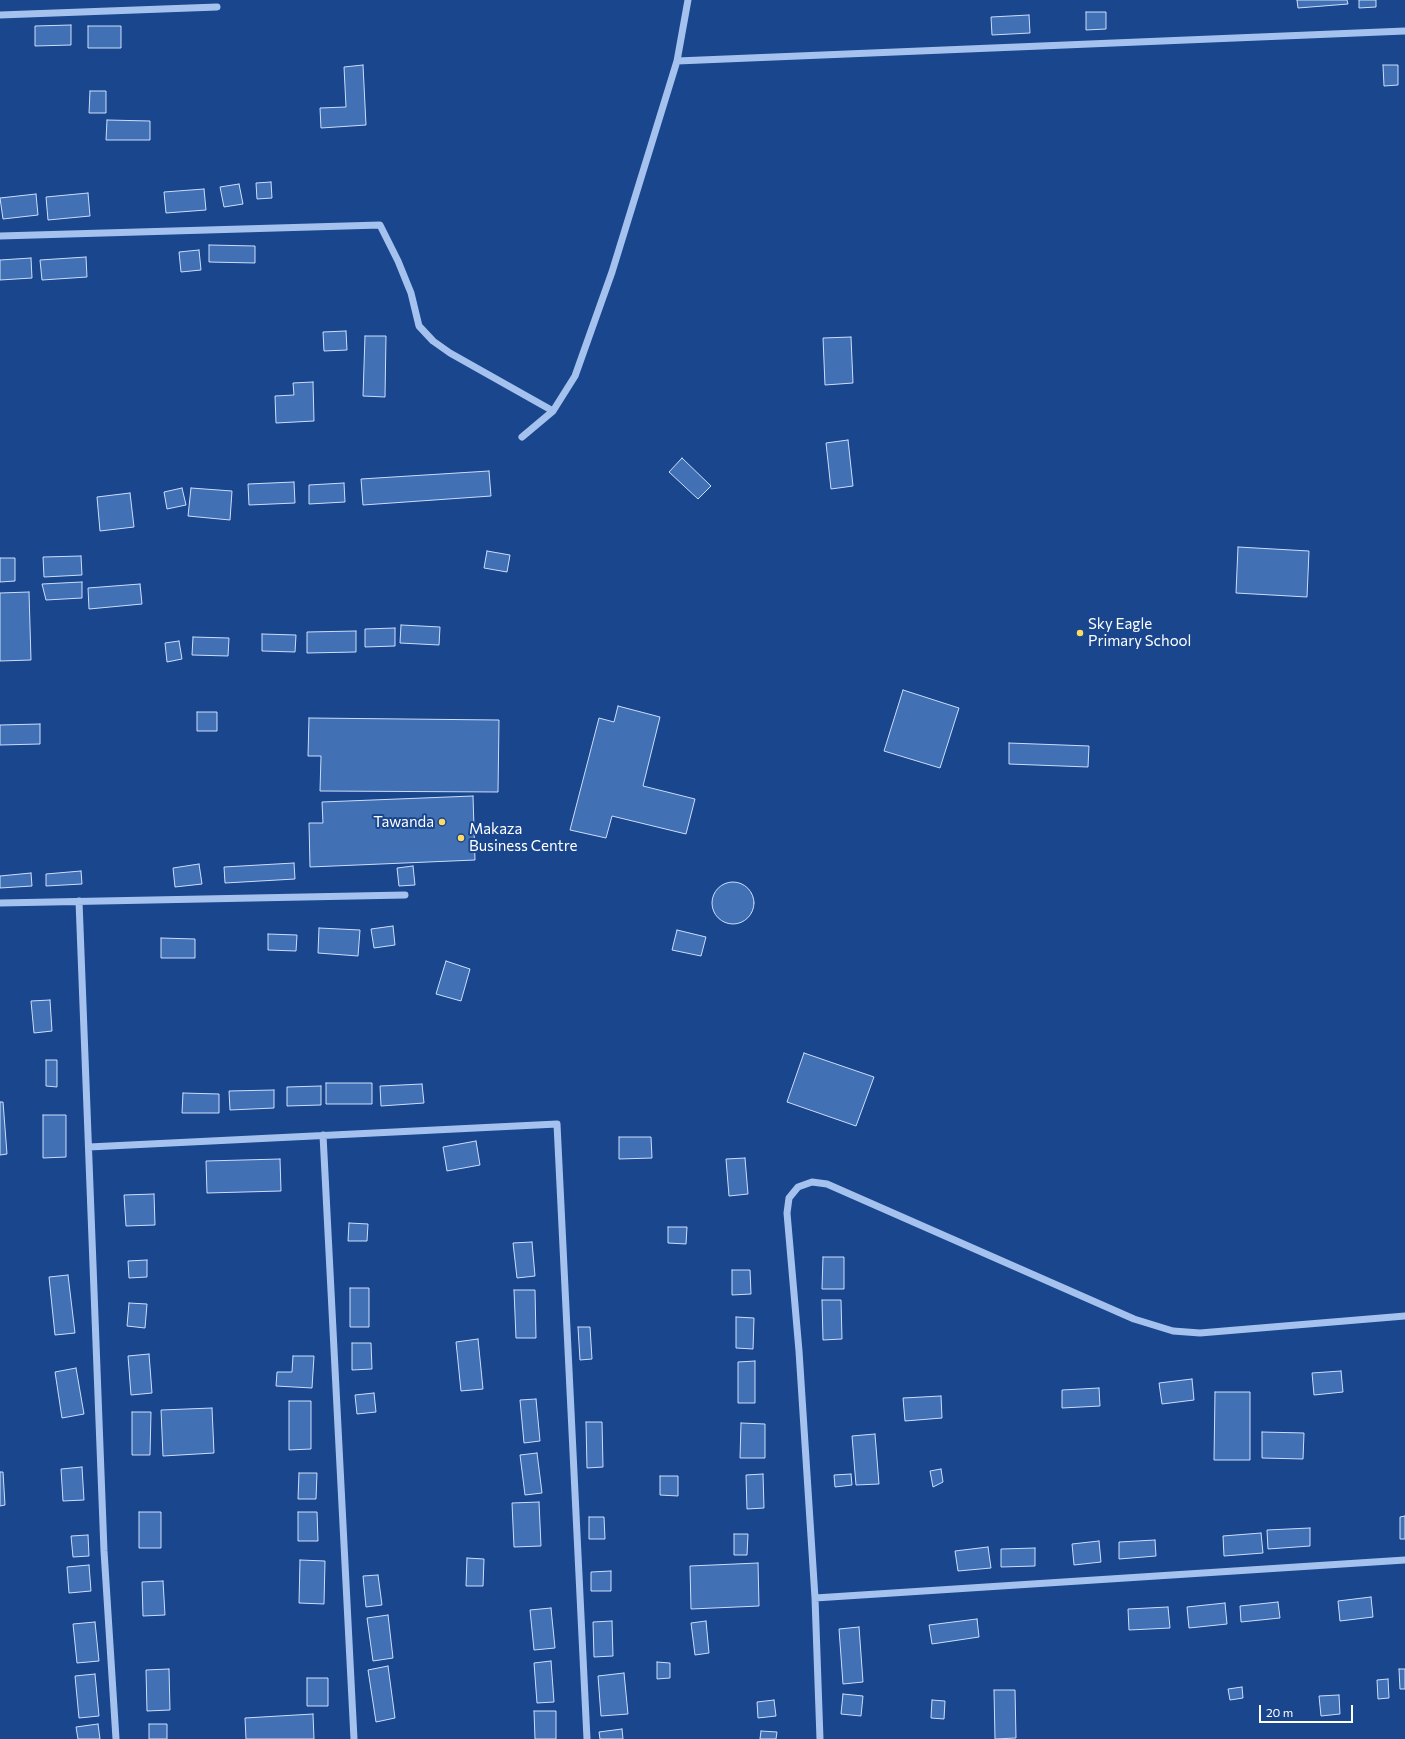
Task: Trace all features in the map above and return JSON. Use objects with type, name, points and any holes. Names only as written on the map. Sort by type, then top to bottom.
[{"type":"street","points":[[522,437],[553,411],[575,376],[610,279],[677,61],[688,0]]},
{"type":"street","points":[[0,15],[217,7]]},
{"type":"street","points":[[677,61],[1405,31]]},
{"type":"street","points":[[0,236],[380,225],[398,261],[411,293],[419,326],[433,341],[450,353],[553,411]]},
{"type":"street","points":[[0,903],[405,895]]},
{"type":"street","points":[[79,901],[104,1551],[116,1739]]},
{"type":"street","points":[[89,1147],[557,1124],[587,1739]]},
{"type":"street","points":[[323,1135],[354,1739]]},
{"type":"street","points":[[820,1739],[815,1598],[799,1351],[787,1212],[790,1198],[798,1187],[812,1182],[827,1184],[1134,1319],[1173,1331],[1200,1333],[1405,1316]]},
{"type":"street","points":[[815,1598],[1405,1560]]},
{"type":"building","points":[[1297,0],[1347,0],[1348,4],[1298,8]]},
{"type":"building","points":[[1359,0],[1376,0],[1376,7],[1359,8]]},
{"type":"building","points":[[1086,12],[1106,12],[1106,29],[1086,30]]},
{"type":"building","points":[[1029,15],[1030,33],[992,35],[991,17]]},
{"type":"building","points":[[71,25],[71,45],[35,46],[35,26]]},
{"type":"building","points":[[88,26],[121,26],[121,48],[88,48]]},
{"type":"building","points":[[363,65],[366,125],[321,128],[320,108],[346,107],[344,67]]},
{"type":"building","points":[[1383,65],[1398,65],[1398,85],[1384,86]]},
{"type":"building","points":[[90,91],[106,91],[106,113],[89,113]]},
{"type":"building","points":[[107,120],[150,121],[150,140],[106,140]]},
{"type":"building","points":[[271,182],[272,198],[257,199],[256,183]]},
{"type":"building","points":[[239,184],[243,204],[224,207],[220,187]]},
{"type":"building","points":[[204,189],[206,210],[166,213],[164,192]]},
{"type":"building","points":[[88,193],[90,216],[48,220],[46,197]]},
{"type":"building","points":[[36,194],[38,215],[3,219],[0,198]]},
{"type":"building","points":[[209,245],[255,246],[255,263],[209,262]]},
{"type":"building","points":[[199,250],[201,270],[181,272],[179,252]]},
{"type":"building","points":[[86,257],[87,277],[42,280],[40,260]]},
{"type":"building","points":[[31,258],[32,278],[0,280],[0,260]]},
{"type":"building","points":[[346,331],[347,350],[324,351],[323,332]]},
{"type":"building","points":[[365,336],[386,336],[385,397],[363,396]]},
{"type":"building","points":[[851,337],[853,383],[825,385],[823,338]]},
{"type":"building","points":[[313,382],[314,421],[276,423],[275,396],[294,395],[293,383]]},
{"type":"building","points":[[848,440],[853,486],[831,489],[826,443]]},
{"type":"building","points":[[682,458],[711,486],[698,499],[669,472]]},
{"type":"building","points":[[489,471],[491,496],[363,505],[361,479]]},
{"type":"building","points":[[294,482],[295,503],[249,505],[248,484]]},
{"type":"building","points":[[344,483],[345,502],[309,504],[309,485]]},
{"type":"building","points":[[182,488],[186,505],[167,509],[164,492]]},
{"type":"building","points":[[191,488],[232,491],[230,520],[188,516]]},
{"type":"building","points":[[130,493],[134,527],[100,531],[97,497]]},
{"type":"building","points":[[1238,547],[1309,551],[1307,597],[1236,593]]},
{"type":"building","points":[[487,551],[510,555],[507,572],[484,568]]},
{"type":"building","points":[[81,556],[82,575],[44,577],[43,557]]},
{"type":"building","points":[[0,558],[15,558],[15,581],[0,582]]},
{"type":"building","points":[[82,582],[82,598],[46,600],[42,584]]},
{"type":"building","points":[[140,584],[142,604],[89,609],[88,588]]},
{"type":"building","points":[[29,592],[31,660],[0,661],[0,593]]},
{"type":"building","points":[[401,625],[440,627],[439,645],[400,643]]},
{"type":"building","points":[[395,628],[395,646],[365,647],[365,629]]},
{"type":"building","points":[[356,631],[356,652],[307,653],[307,632]]},
{"type":"building","points":[[262,634],[296,635],[295,652],[262,651]]},
{"type":"building","points":[[193,637],[229,638],[228,656],[192,655]]},
{"type":"building","points":[[179,641],[182,659],[167,662],[165,643]]},
{"type":"building","points":[[903,690],[959,708],[940,768],[884,751]]},
{"type":"building","points":[[618,706],[660,717],[643,786],[695,799],[686,834],[612,816],[606,838],[570,830],[599,718],[614,722]]},
{"type":"building","points":[[197,712],[217,712],[217,731],[197,731]]},
{"type":"building","points":[[309,718],[499,720],[498,792],[320,791],[321,756],[308,756]]},
{"type":"building","points":[[40,724],[40,744],[0,745],[0,725]]},
{"type":"building","points":[[1009,743],[1089,746],[1088,767],[1009,764]]},
{"type":"building","points":[[473,796],[475,860],[310,867],[309,823],[323,823],[322,802]]},
{"type":"building","points":[[294,863],[295,879],[225,883],[224,867]]},
{"type":"building","points":[[199,864],[202,884],[175,887],[173,868]]},
{"type":"building","points":[[413,866],[415,885],[399,886],[397,868]]},
{"type":"building","points":[[81,871],[82,884],[46,886],[46,874]]},
{"type":"building","points":[[31,873],[32,886],[0,888],[0,876]]},
{"type":"building","points":[[733,882],[748,888],[754,903],[748,918],[733,924],[718,918],[712,903],[718,888]]},
{"type":"building","points":[[393,926],[395,945],[374,948],[371,929]]},
{"type":"building","points":[[319,928],[360,930],[358,956],[318,953]]},
{"type":"building","points":[[677,930],[706,937],[701,956],[672,950]]},
{"type":"building","points":[[268,934],[297,935],[296,951],[268,950]]},
{"type":"building","points":[[161,938],[195,939],[195,958],[161,958]]},
{"type":"building","points":[[446,961],[470,969],[461,1001],[436,994]]},
{"type":"building","points":[[50,1000],[52,1031],[34,1033],[31,1001]]},
{"type":"building","points":[[804,1053],[874,1077],[856,1126],[787,1102]]},
{"type":"building","points":[[46,1060],[57,1060],[57,1087],[46,1086]]},
{"type":"building","points":[[326,1083],[372,1083],[372,1104],[326,1104]]},
{"type":"building","points":[[422,1084],[424,1103],[381,1106],[380,1086]]},
{"type":"building","points":[[321,1086],[321,1105],[287,1106],[287,1087]]},
{"type":"building","points":[[274,1090],[274,1108],[230,1110],[229,1091]]},
{"type":"building","points":[[183,1093],[219,1094],[219,1113],[182,1113]]},
{"type":"building","points":[[0,1102],[3,1102],[7,1154],[0,1155]]},
{"type":"building","points":[[43,1115],[66,1115],[66,1157],[43,1158]]},
{"type":"building","points":[[619,1137],[651,1137],[652,1158],[619,1159]]},
{"type":"building","points":[[476,1141],[480,1165],[447,1171],[443,1147]]},
{"type":"building","points":[[745,1158],[748,1194],[729,1196],[726,1159]]},
{"type":"building","points":[[280,1159],[281,1191],[207,1193],[206,1161]]},
{"type":"building","points":[[154,1194],[155,1225],[126,1226],[124,1195]]},
{"type":"building","points":[[349,1223],[368,1224],[367,1241],[348,1241]]},
{"type":"building","points":[[668,1227],[687,1227],[686,1244],[668,1243]]},
{"type":"building","points":[[532,1242],[535,1276],[517,1278],[513,1243]]},
{"type":"building","points":[[823,1257],[844,1257],[844,1289],[822,1289]]},
{"type":"building","points":[[147,1260],[147,1277],[129,1278],[128,1261]]},
{"type":"building","points":[[732,1270],[750,1270],[751,1294],[732,1295]]},
{"type":"building","points":[[68,1275],[75,1333],[55,1335],[49,1277]]},
{"type":"building","points":[[350,1288],[369,1288],[369,1327],[350,1327]]},
{"type":"building","points":[[514,1290],[535,1290],[536,1338],[516,1338]]},
{"type":"building","points":[[822,1300],[841,1300],[842,1339],[823,1340]]},
{"type":"building","points":[[129,1303],[147,1304],[145,1328],[127,1326]]},
{"type":"building","points":[[736,1317],[754,1318],[753,1349],[736,1348]]},
{"type":"building","points":[[578,1327],[590,1327],[592,1359],[580,1360]]},
{"type":"building","points":[[478,1339],[483,1389],[461,1391],[456,1342]]},
{"type":"building","points":[[352,1343],[371,1343],[372,1369],[352,1370]]},
{"type":"building","points":[[149,1354],[152,1393],[131,1395],[128,1356]]},
{"type":"building","points":[[293,1356],[314,1356],[312,1388],[276,1386],[277,1372],[292,1372]]},
{"type":"building","points":[[755,1361],[755,1403],[738,1403],[738,1362]]},
{"type":"building","points":[[76,1368],[84,1414],[62,1418],[55,1372]]},
{"type":"building","points":[[1341,1371],[1343,1392],[1314,1395],[1312,1373]]},
{"type":"building","points":[[1192,1379],[1194,1400],[1162,1404],[1159,1383]]},
{"type":"building","points":[[1099,1388],[1100,1406],[1062,1408],[1062,1390]]},
{"type":"building","points":[[1215,1392],[1250,1392],[1250,1460],[1214,1460]]},
{"type":"building","points":[[374,1393],[376,1412],[357,1414],[355,1395]]},
{"type":"building","points":[[941,1396],[942,1418],[905,1421],[903,1398]]},
{"type":"building","points":[[536,1399],[540,1441],[524,1443],[520,1400]]},
{"type":"building","points":[[289,1401],[311,1401],[311,1449],[289,1450]]},
{"type":"building","points":[[212,1408],[214,1453],[163,1456],[161,1410]]},
{"type":"building","points":[[132,1412],[151,1412],[150,1455],[132,1455]]},
{"type":"building","points":[[586,1422],[602,1422],[603,1467],[587,1468]]},
{"type":"building","points":[[741,1423],[765,1424],[765,1458],[740,1458]]},
{"type":"building","points":[[1262,1432],[1304,1433],[1303,1459],[1262,1458]]},
{"type":"building","points":[[875,1434],[879,1484],[856,1485],[852,1436]]},
{"type":"building","points":[[537,1453],[542,1493],[525,1495],[520,1455]]},
{"type":"building","points":[[82,1467],[84,1500],[63,1501],[61,1469]]},
{"type":"building","points":[[941,1469],[943,1482],[933,1487],[930,1471]]},
{"type":"building","points":[[0,1472],[3,1472],[5,1505],[0,1506]]},
{"type":"building","points":[[299,1473],[317,1473],[316,1499],[298,1499]]},
{"type":"building","points":[[763,1474],[764,1508],[747,1509],[746,1475]]},
{"type":"building","points":[[851,1474],[852,1485],[835,1487],[834,1475]]},
{"type":"building","points":[[660,1476],[678,1476],[678,1496],[660,1495]]},
{"type":"building","points":[[539,1502],[541,1546],[514,1547],[512,1503]]},
{"type":"building","points":[[139,1512],[161,1512],[161,1548],[139,1548]]},
{"type":"building","points":[[298,1512],[317,1512],[318,1541],[298,1541]]},
{"type":"building","points":[[1405,1516],[1405,1539],[1400,1539],[1400,1517]]},
{"type":"building","points":[[589,1517],[604,1517],[605,1539],[589,1539]]},
{"type":"building","points":[[1310,1528],[1310,1546],[1268,1549],[1267,1530]]},
{"type":"building","points":[[1261,1533],[1263,1553],[1224,1556],[1223,1536]]},
{"type":"building","points":[[734,1534],[748,1534],[747,1555],[734,1555]]},
{"type":"building","points":[[88,1535],[89,1556],[73,1557],[71,1536]]},
{"type":"building","points":[[1155,1540],[1156,1556],[1119,1559],[1119,1542]]},
{"type":"building","points":[[1099,1541],[1101,1562],[1074,1565],[1072,1544]]},
{"type":"building","points":[[988,1547],[991,1568],[958,1571],[955,1551]]},
{"type":"building","points":[[1035,1548],[1035,1566],[1001,1567],[1001,1549]]},
{"type":"building","points":[[467,1558],[484,1559],[483,1586],[466,1586]]},
{"type":"building","points":[[300,1560],[325,1561],[324,1604],[299,1603]]},
{"type":"building","points":[[758,1563],[759,1606],[691,1609],[690,1566]]},
{"type":"building","points":[[89,1565],[91,1591],[69,1593],[67,1567]]},
{"type":"building","points":[[611,1571],[611,1591],[591,1591],[591,1572]]},
{"type":"building","points":[[378,1575],[382,1605],[366,1607],[363,1576]]},
{"type":"building","points":[[163,1581],[165,1615],[143,1616],[142,1582]]},
{"type":"building","points":[[1371,1597],[1373,1617],[1340,1621],[1338,1601]]},
{"type":"building","points":[[1278,1602],[1280,1618],[1241,1622],[1240,1606]]},
{"type":"building","points":[[1225,1603],[1227,1624],[1189,1628],[1187,1607]]},
{"type":"building","points":[[1168,1607],[1170,1628],[1129,1630],[1128,1609]]},
{"type":"building","points":[[551,1608],[555,1648],[534,1650],[530,1610]]},
{"type":"building","points":[[388,1615],[393,1658],[373,1661],[367,1618]]},
{"type":"building","points":[[977,1619],[979,1637],[932,1644],[929,1625]]},
{"type":"building","points":[[612,1621],[613,1656],[594,1657],[593,1622]]},
{"type":"building","points":[[706,1621],[709,1653],[695,1655],[691,1623]]},
{"type":"building","points":[[95,1622],[99,1661],[77,1663],[73,1624]]},
{"type":"building","points":[[859,1627],[863,1682],[843,1684],[839,1629]]},
{"type":"building","points":[[551,1661],[554,1702],[537,1703],[534,1663]]},
{"type":"building","points":[[657,1662],[670,1663],[670,1678],[657,1679]]},
{"type":"building","points":[[388,1666],[395,1718],[376,1722],[368,1670]]},
{"type":"building","points":[[169,1669],[170,1710],[147,1711],[146,1670]]},
{"type":"building","points":[[1399,1669],[1405,1669],[1405,1689],[1400,1689]]},
{"type":"building","points":[[624,1673],[628,1714],[601,1716],[598,1676]]},
{"type":"building","points":[[95,1674],[99,1716],[79,1718],[75,1676]]},
{"type":"building","points":[[307,1678],[328,1678],[328,1706],[307,1706]]},
{"type":"building","points":[[1388,1679],[1389,1698],[1378,1699],[1377,1680]]},
{"type":"building","points":[[1242,1687],[1243,1698],[1230,1700],[1228,1689]]},
{"type":"building","points":[[994,1690],[1015,1690],[1016,1738],[995,1739]]},
{"type":"building","points":[[843,1694],[863,1696],[861,1716],[841,1714]]},
{"type":"building","points":[[1339,1695],[1340,1714],[1321,1716],[1319,1696]]},
{"type":"building","points":[[774,1700],[776,1716],[758,1718],[757,1702]]},
{"type":"building","points":[[932,1700],[945,1701],[944,1719],[931,1718]]},
{"type":"building","points":[[534,1711],[556,1711],[556,1739],[535,1739]]},
{"type":"building","points":[[313,1714],[314,1739],[246,1739],[245,1718]]},
{"type":"building","points":[[98,1724],[100,1739],[78,1739],[76,1727]]},
{"type":"building","points":[[149,1724],[167,1724],[167,1739],[149,1739]]},
{"type":"building","points":[[622,1729],[623,1739],[600,1739],[599,1732]]},
{"type":"building","points":[[761,1731],[777,1732],[776,1739],[760,1739]]},
{"type":"place","name":"Sky Eagle Primary School","points":[[1080,633]]},
{"type":"place","name":"Tawanda","points":[[442,822]]},
{"type":"place","name":"Makaza Business Centre","points":[[461,838]]}]
